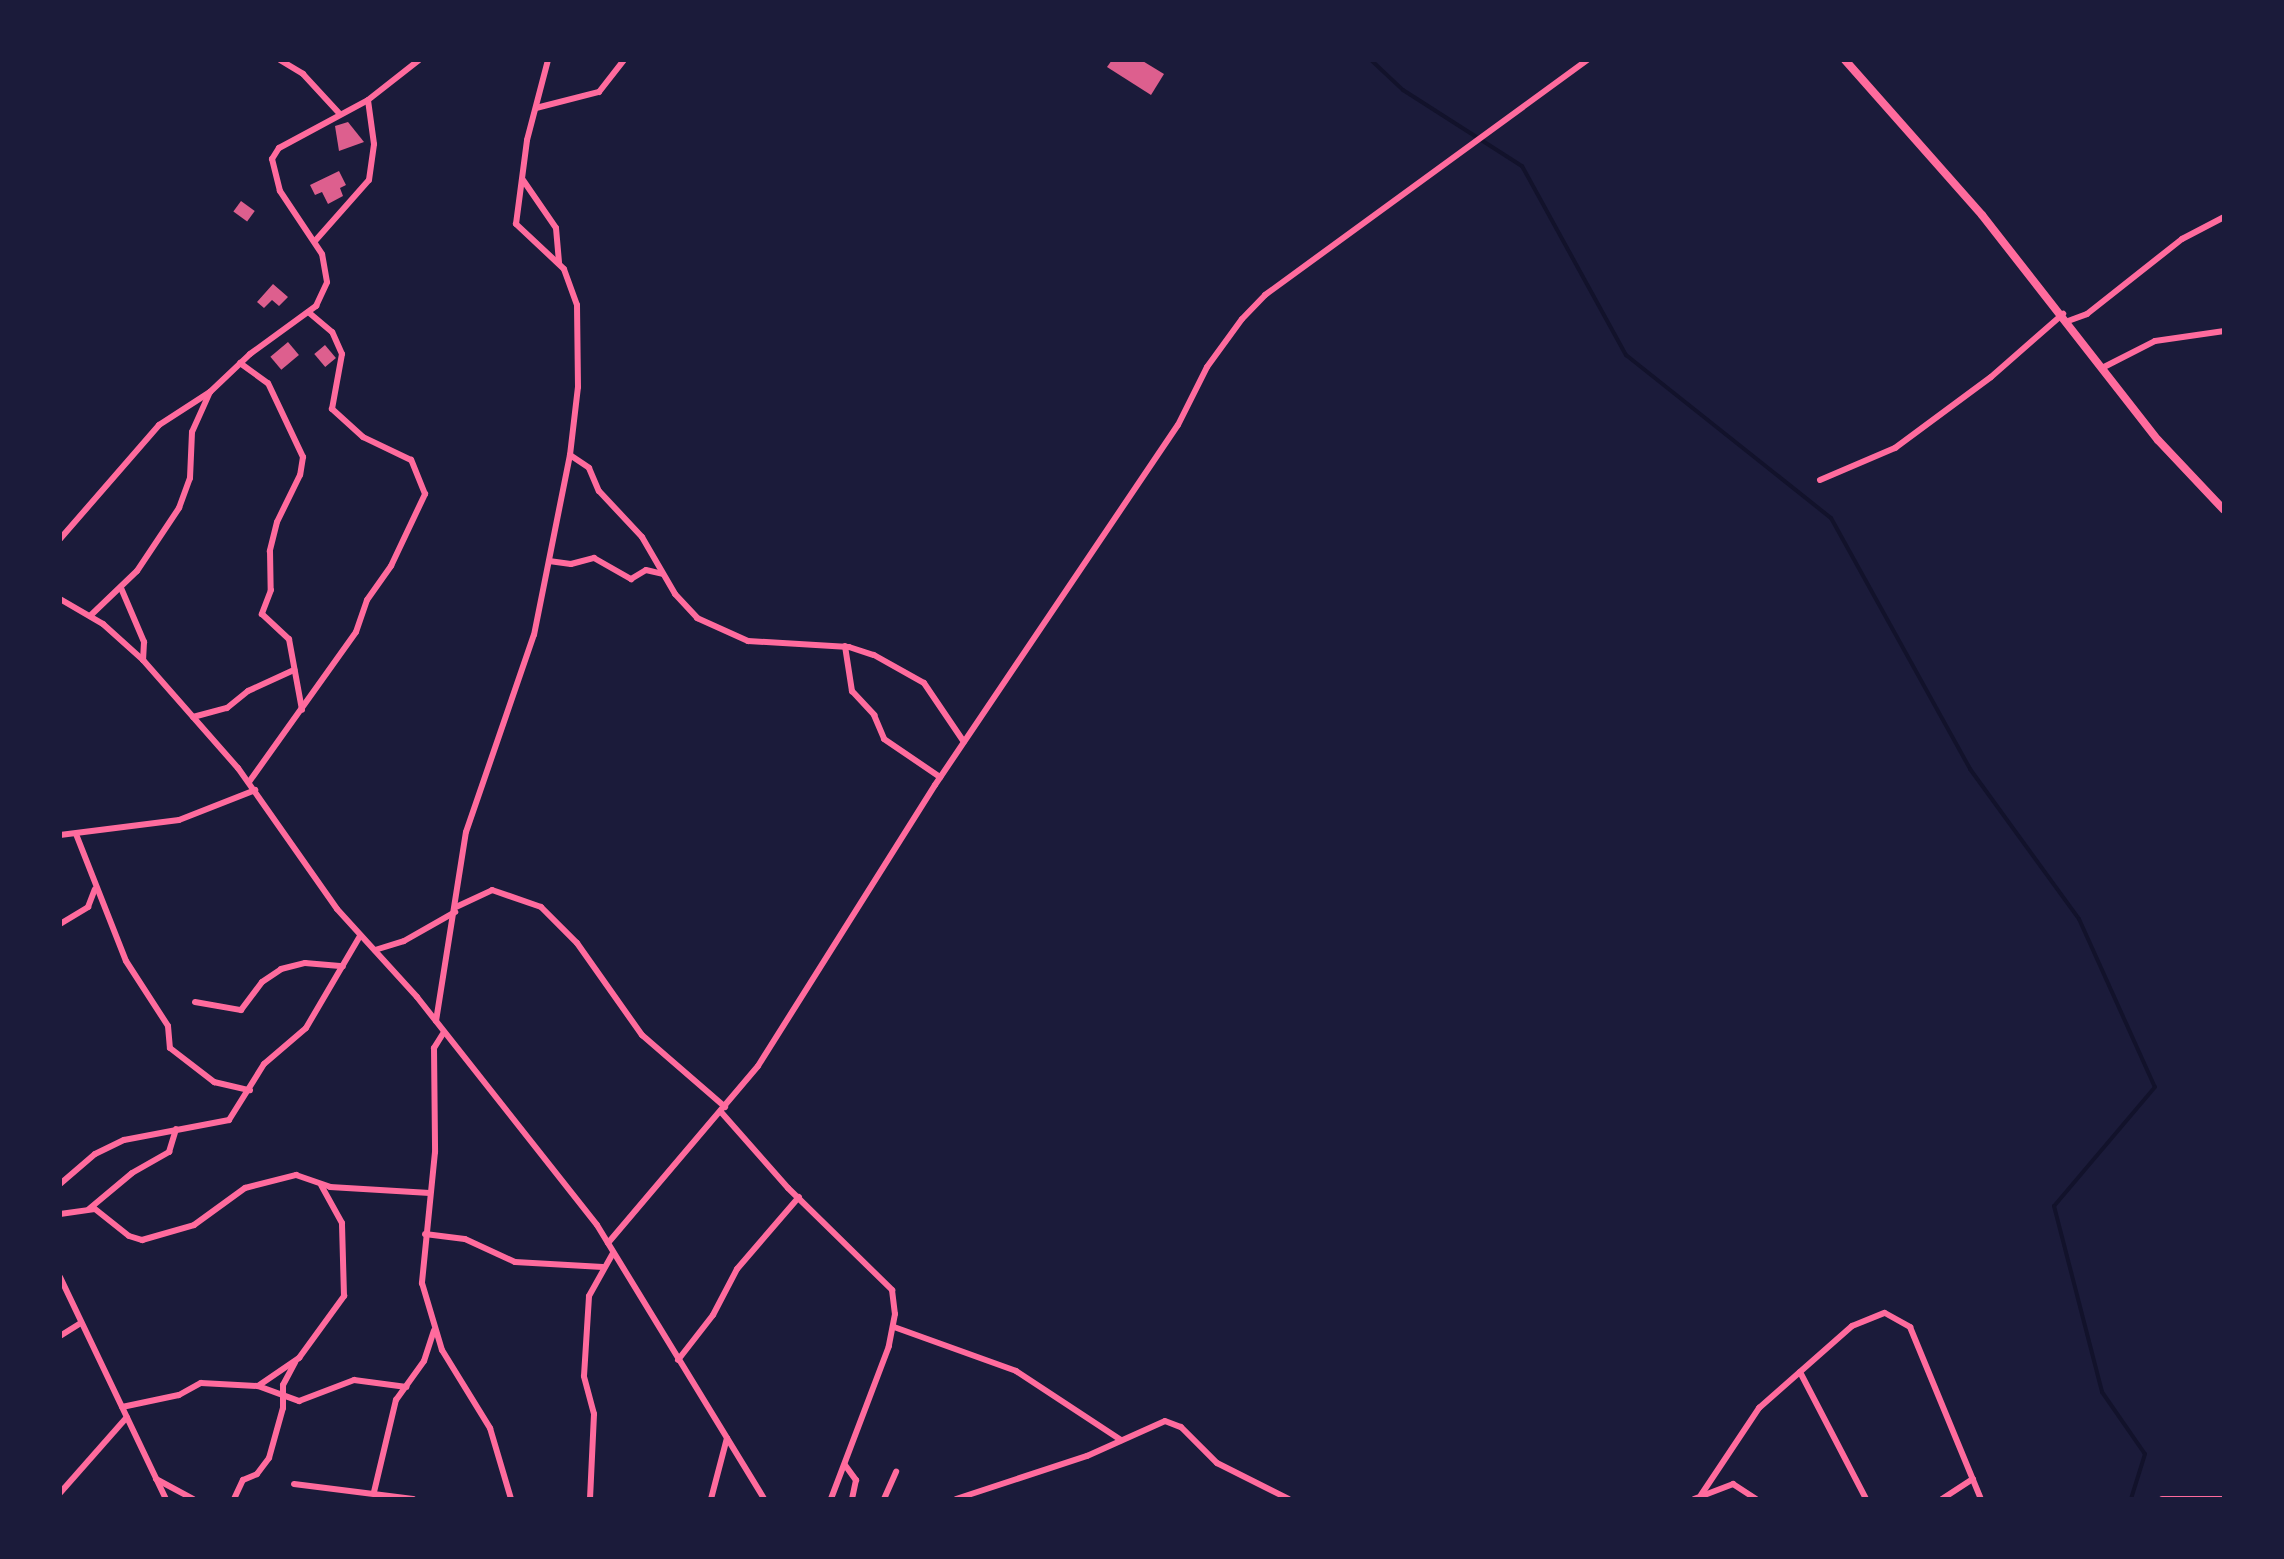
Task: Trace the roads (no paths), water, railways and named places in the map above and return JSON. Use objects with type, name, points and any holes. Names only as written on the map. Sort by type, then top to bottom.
[{"type":"street","points":[[280,60],[303,74],[339,113]]},
{"type":"street","points":[[60,539],[159,425],[210,392],[240,363],[308,312],[327,282],[315,241],[280,191],[272,159],[279,148],[368,100],[419,60]]},
{"type":"street","points":[[436,1021],[470,815],[525,667],[570,455],[578,387],[577,305],[572,284],[559,263],[525,238],[516,224],[536,108],[548,60]]},
{"type":"street","points":[[536,108],[599,92],[624,60]]},
{"type":"street","points":[[608,1243],[723,1110],[785,1027],[940,777],[1178,425],[1207,367],[1242,319],[1265,295],[1587,60]]},
{"type":"street","points":[[1845,60],[2065,318],[2158,440],[2224,510]]},
{"type":"street","points":[[315,241],[369,180],[374,144],[368,100]]},
{"type":"street","points":[[523,180],[556,228],[559,263]]},
{"type":"street","points":[[1820,480],[1895,448],[2065,318],[2087,314],[2193,232],[2224,217]]},
{"type":"street","points":[[249,782],[356,632],[367,600],[395,559],[425,494],[411,460],[363,437],[332,409],[342,354],[332,332],[308,312]]},
{"type":"street","points":[[2104,367],[2155,341],[2224,331]]},
{"type":"street","points":[[240,363],[268,383],[303,457],[300,475],[277,522],[270,551],[271,590],[262,614],[289,639],[302,710]]},
{"type":"street","points":[[90,616],[121,588],[179,508],[190,478],[192,432],[210,392]]},
{"type":"street","points":[[570,455],[589,468],[599,491],[642,537],[675,594],[711,628],[748,641],[845,646],[874,655],[924,683],[964,742]]},
{"type":"street","points":[[549,561],[571,564],[594,558],[627,579],[646,570],[663,574]]},
{"type":"street","points":[[121,588],[144,642],[143,660]]},
{"type":"street","points":[[60,599],[90,616],[143,660],[249,782],[360,936],[436,1021],[608,1243],[764,1499]]},
{"type":"street","points":[[845,646],[852,691],[874,715],[884,739],[940,777]]},
{"type":"street","points":[[193,717],[227,708],[248,691],[284,679],[294,670]]},
{"type":"street","points":[[60,836],[179,820],[255,790]]},
{"type":"street","points":[[76,834],[95,889],[138,984],[168,1026],[174,1053],[214,1082],[250,1090]]},
{"type":"street","points":[[60,924],[88,907],[95,889]]},
{"type":"street","points":[[375,950],[404,941],[492,890],[541,907],[577,943],[642,1035],[723,1110],[799,1197],[892,1290],[894,1327],[831,1499]]},
{"type":"street","points":[[60,1184],[106,1148],[176,1129],[218,1126],[237,1113],[264,1064],[306,1028],[360,936]]},
{"type":"street","points":[[195,1002],[241,1010],[262,982],[281,969],[305,963],[343,966]]},
{"type":"street","points":[[444,1032],[434,1048],[430,1193],[422,1283],[442,1350],[490,1428],[511,1499]]},
{"type":"street","points":[[60,1214],[89,1209],[132,1173],[169,1152],[176,1129]]},
{"type":"street","points":[[89,1209],[142,1240],[194,1225],[253,1185],[296,1175],[321,1185],[430,1193]]},
{"type":"street","points":[[234,1499],[243,1480],[257,1474],[269,1458],[283,1397],[295,1362],[344,1296],[342,1223],[321,1185]]},
{"type":"street","points":[[678,1360],[713,1315],[737,1269],[799,1197]]},
{"type":"street","points":[[425,1234],[465,1239],[515,1262],[603,1267]]},
{"type":"street","points":[[590,1499],[594,1414],[584,1376],[589,1296],[613,1253]]},
{"type":"street","points":[[60,1277],[166,1499]]},
{"type":"street","points":[[1698,1497],[1759,1408],[1852,1326],[1885,1313],[1902,1319],[1981,1499]]},
{"type":"street","points":[[60,1336],[81,1323]]},
{"type":"street","points":[[894,1327],[1004,1364],[1121,1440]]},
{"type":"street","points":[[374,1492],[392,1411],[424,1361],[434,1328]]},
{"type":"street","points":[[258,1386],[295,1362]]},
{"type":"street","points":[[1800,1372],[1866,1499]]},
{"type":"street","points":[[122,1407],[179,1395],[201,1383],[258,1386],[283,1397],[308,1400],[354,1380],[407,1387]]},
{"type":"street","points":[[60,1493],[127,1417]]},
{"type":"street","points":[[956,1499],[1121,1440],[1156,1423],[1175,1423],[1217,1463],[1289,1499]]},
{"type":"street","points":[[711,1499],[727,1438]]},
{"type":"street","points":[[845,1465],[856,1480],[852,1499]]},
{"type":"street","points":[[884,1499],[896,1472]]},
{"type":"street","points":[[156,1479],[193,1499]]},
{"type":"street","points":[[1942,1499],[1973,1479]]},
{"type":"street","points":[[294,1484],[413,1499]]},
{"type":"street","points":[[1698,1497],[1733,1484],[1756,1499]]},
{"type":"street","points":[[2162,1499],[2224,1499]]},
{"type":"waterway","points":[[1371,60],[1403,90],[1522,166],[1626,355],[1831,518],[1970,769],[2079,919],[2155,1087],[2054,1206],[2102,1392],[2145,1454],[2131,1499]]}]
